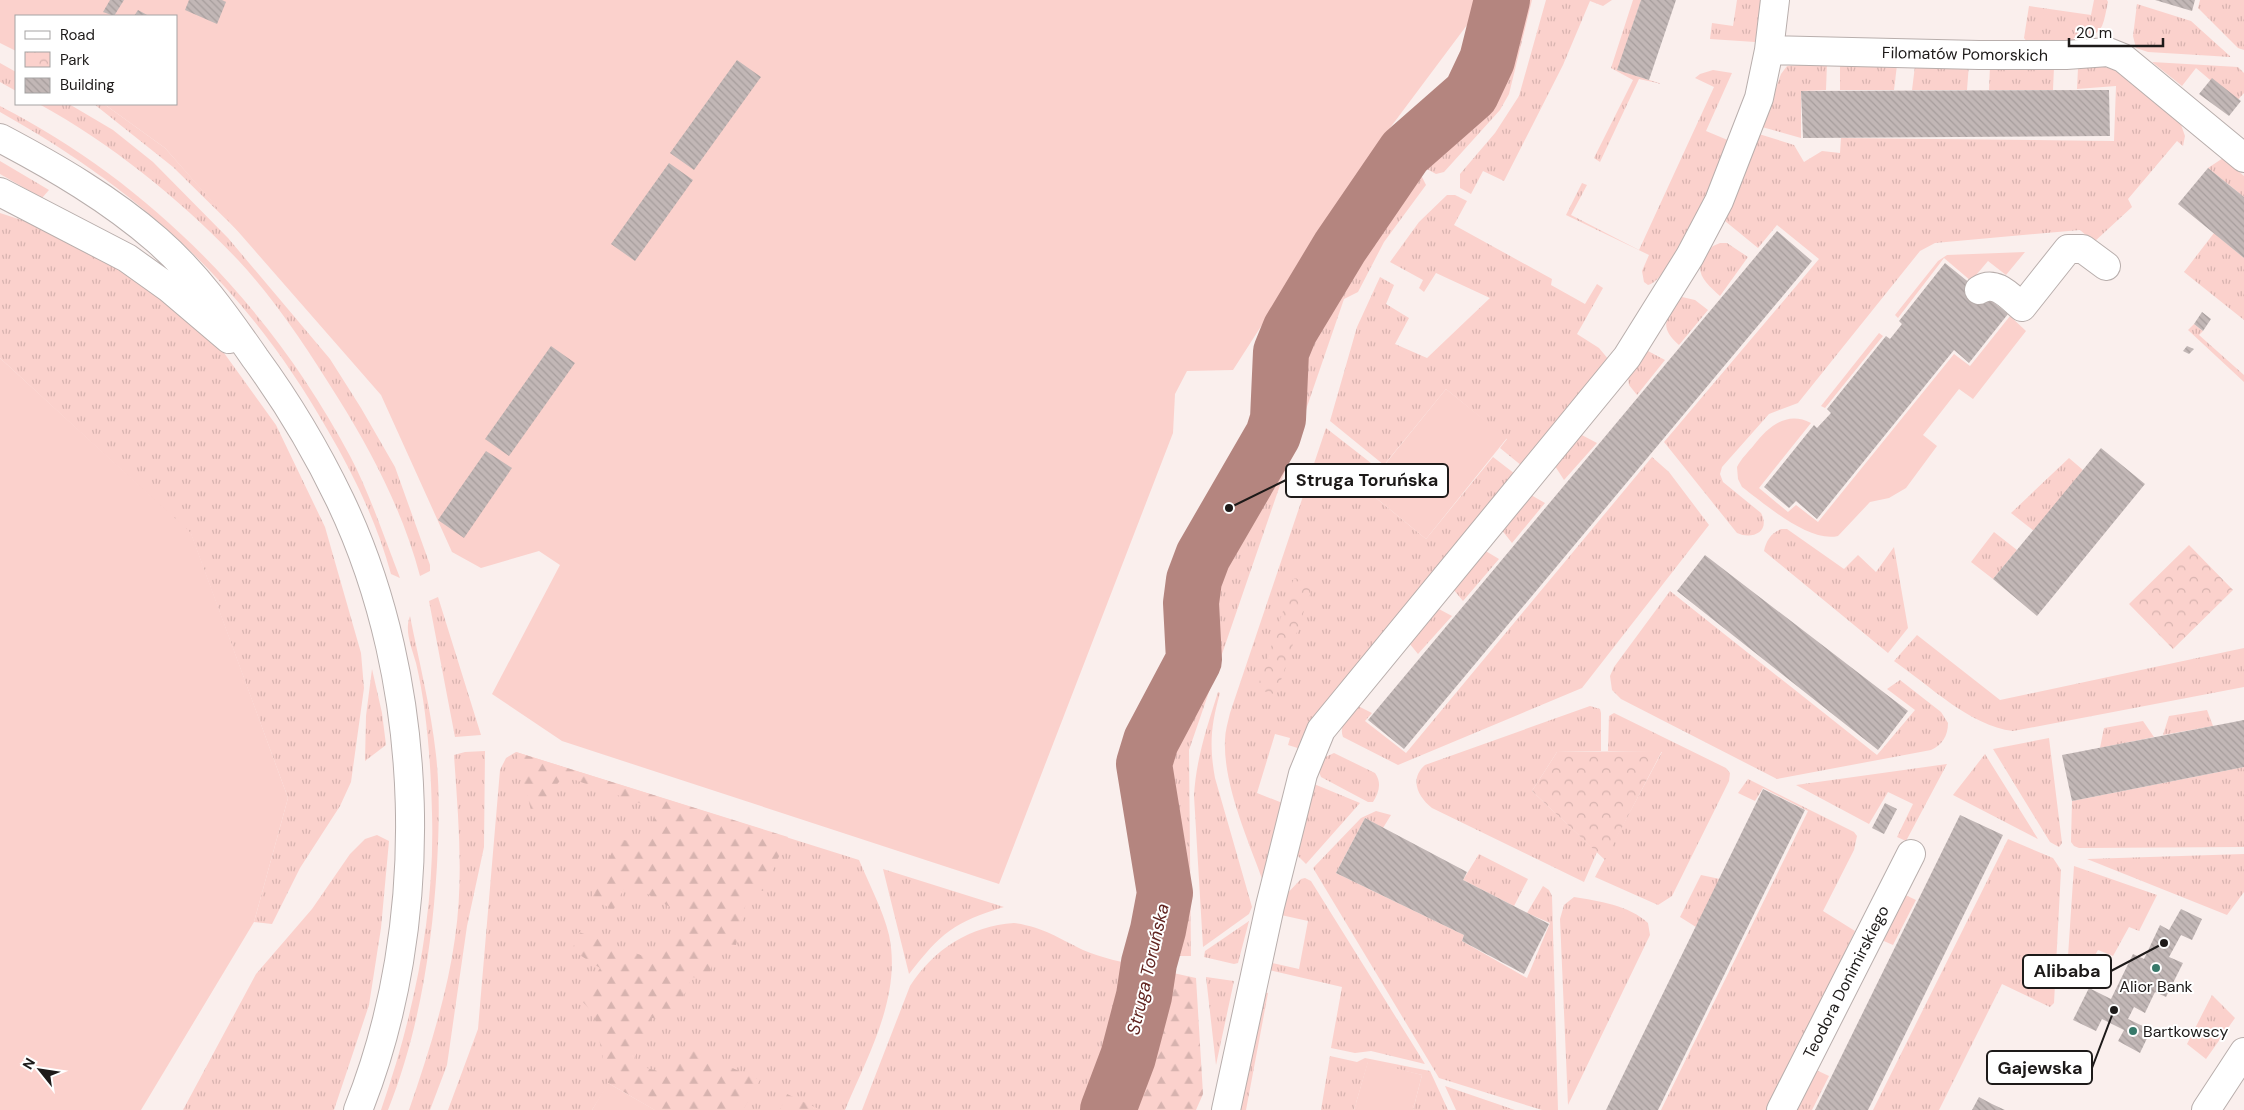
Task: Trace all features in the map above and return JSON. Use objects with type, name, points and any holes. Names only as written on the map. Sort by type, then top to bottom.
[{"type":"street","points":[[1226,1110],[1270,906],[1303,774],[1321,730],[1627,357],[1690,256],[1718,201],[1759,98],[1769,50],[1775,0]]},
{"type":"street","name":"Filomatów Pomorskich","points":[[1769,50],[1979,55],[2066,55],[2108,52],[2123,58],[2244,158]]},
{"type":"street","points":[[0,138],[92,191],[156,239],[186,267],[216,303],[268,376],[320,460],[341,502],[364,560],[397,676],[406,741],[410,814],[409,870],[404,931],[396,981],[383,1037],[358,1110]]},
{"type":"street","points":[[0,192],[127,258],[211,322],[268,376]]},
{"type":"street","points":[[1979,290],[1984,287],[1994,287],[2022,308],[2068,249],[2082,249],[2106,266]]},
{"type":"street","name":"Teodora Donimirskiego","points":[[1781,1110],[1911,854]]},
{"type":"street","points":[[2206,1110],[2244,1052]]},
{"type":"green space","points":[[0,0],[1475,0],[1470,21],[1378,144],[1233,370],[1187,371],[1175,394],[1173,433],[999,884],[562,741],[492,694],[560,565],[539,551],[481,568],[452,552],[381,395],[165,148],[105,105],[178,105],[178,15],[15,15],[15,50],[0,43]]},
{"type":"green space","points":[[1508,0],[1532,0],[1509,94],[1500,110],[1444,172],[1436,174],[1407,158],[1477,92],[1496,46]]},
{"type":"green space","points":[[1546,0],[1612,0],[1603,6],[1590,1],[1563,65],[1504,181],[1483,171],[1471,194],[1460,188],[1460,174],[1495,133],[1519,96]]},
{"type":"green space","points":[[1633,0],[1641,0],[1618,70],[1662,84],[1639,79],[1600,162],[1594,158],[1633,80],[1611,68]]},
{"type":"green space","points":[[1737,0],[1762,0],[1755,42],[1710,39],[1712,23],[1733,26]]},
{"type":"green space","points":[[2094,0],[2107,0],[2108,2],[2102,26],[2088,38],[2068,43],[2057,43],[2027,42],[2024,38],[2029,6],[2091,15]]},
{"type":"green space","points":[[2200,0],[2244,0],[2244,50],[2238,48],[2198,8]]},
{"type":"green space","points":[[2137,4],[2191,21],[2231,57],[2148,52],[2136,48],[2133,36]]},
{"type":"green space","points":[[2152,62],[2238,67],[2244,73],[2244,93],[2236,102],[2196,68],[2182,86]]},
{"type":"green space","points":[[0,63],[15,71],[15,90],[0,82]]},
{"type":"green space","points":[[1827,63],[1826,90],[1801,91],[1801,138],[1762,127],[1781,74],[1787,66]]},
{"type":"green space","points":[[1969,64],[1967,90],[1912,90],[1915,66]]},
{"type":"green space","points":[[1897,65],[1894,90],[1840,90],[1840,66]]},
{"type":"green space","points":[[1990,66],[2054,67],[2053,90],[1989,90]]},
{"type":"green space","points":[[2100,66],[2118,70],[2179,119],[2185,136],[2183,146],[2177,141],[2128,199],[2132,207],[2094,242],[2080,230],[1935,243],[1920,251],[1798,403],[1769,414],[1722,467],[1720,474],[1723,482],[1761,513],[1763,520],[1762,530],[1754,535],[1748,536],[1737,533],[1664,442],[1819,259],[1777,225],[1758,248],[1725,221],[1724,215],[1759,134],[1794,145],[1804,162],[1822,151],[1840,153],[1841,138],[2114,141],[2116,86],[2077,89],[2078,68]]},
{"type":"green space","points":[[1713,70],[1732,73],[1706,131],[1730,141],[1694,221],[1681,244],[1658,278],[1648,285],[1644,282],[1642,271],[1649,255],[1566,215],[1582,183],[1587,185],[1571,215],[1639,250],[1714,87],[1695,78],[1700,74]]},
{"type":"green space","points":[[41,105],[71,105],[113,130],[153,162],[228,238],[330,359],[395,467],[430,565],[430,571],[420,576],[396,506],[363,440],[303,344],[252,276],[193,216],[144,174],[66,120]]},
{"type":"green space","points":[[95,105],[105,105],[165,148],[241,234],[173,167]]},
{"type":"green space","points":[[0,106],[55,137],[107,172],[156,211],[202,254],[244,300],[283,349],[318,401],[350,456],[370,500],[400,578],[391,574],[379,536],[364,500],[327,429],[296,378],[262,331],[226,288],[186,247],[144,210],[99,175],[0,112]]},
{"type":"green space","points":[[2223,158],[2244,176],[2244,197],[2208,168]]},
{"type":"green space","points":[[0,161],[49,190],[42,198],[0,174]]},
{"type":"green space","points":[[1400,167],[1422,177],[1426,185],[1384,242],[1358,292],[1344,299],[1189,750],[1191,956],[1168,956],[1174,923],[1175,886],[1150,785],[1156,748],[1189,684],[1200,649],[1204,577],[1217,543],[1258,476],[1278,437],[1288,394],[1291,352],[1357,229]]},
{"type":"green space","points":[[1447,195],[1455,195],[1467,201],[1454,225],[1552,279],[1551,285],[1585,304],[1597,284],[1603,288],[1577,334],[1599,348],[1609,360],[1527,470],[1500,448],[1507,439],[1446,389],[1384,465],[1330,421],[1357,327],[1380,277],[1394,285],[1386,304],[1409,318],[1395,344],[1427,358],[1490,298],[1436,273],[1424,292],[1419,288],[1423,280],[1390,262],[1419,222]]},
{"type":"green space","points":[[0,213],[43,227],[117,263],[219,346],[276,425],[325,527],[361,653],[364,688],[351,782],[340,806],[300,868],[272,924],[254,922],[288,798],[191,534],[0,358]]},
{"type":"green space","points":[[2214,233],[2244,258],[2244,320],[2184,272]]},
{"type":"green space","points":[[1720,243],[1727,243],[1748,257],[1720,296],[1703,278],[1700,267],[1701,261],[1710,248]]},
{"type":"green space","points":[[2025,252],[2006,275],[1988,261],[1971,281],[1944,258],[1898,318],[1895,315],[1938,261],[1947,255]]},
{"type":"green space","points":[[1682,297],[1695,300],[1708,310],[1679,345],[1669,333],[1666,323],[1676,299]]},
{"type":"green space","points":[[2010,316],[2026,331],[1973,399],[1959,389],[1923,435],[1937,446],[1906,488],[1889,498],[1870,502],[1838,536],[1826,537],[1801,528],[1775,512],[1742,487],[1738,479],[1737,467],[1765,432],[1779,422],[1794,418],[1811,423],[1759,488],[1788,512],[1796,505],[1818,522],[1954,354],[1970,366]]},
{"type":"green space","points":[[2194,324],[2203,331],[2199,335],[2244,375],[2244,382],[2188,330]]},
{"type":"green space","points":[[1879,333],[1883,336],[1825,408],[1821,406]]},
{"type":"green space","points":[[1648,351],[1665,360],[1637,395],[1629,385],[1627,371],[1643,352]]},
{"type":"green space","points":[[0,358],[191,533],[288,798],[254,922],[141,1110],[0,1110]]},
{"type":"green space","points":[[1446,389],[1507,438],[1426,539],[1365,489]]},
{"type":"green space","points":[[1326,428],[1380,470],[1365,489],[1426,539],[1493,457],[1519,477],[1304,750],[1288,745],[1290,738],[1275,734],[1257,793],[1285,804],[1264,884],[1238,813],[1228,776],[1225,740],[1230,713]]},
{"type":"green space","points":[[1578,433],[1597,443],[1564,480],[1553,463]]},
{"type":"green space","points":[[1652,457],[1669,472],[1709,525],[1582,688],[1398,765],[1343,737],[1343,724],[1358,706],[1372,713],[1365,721],[1406,753]]},
{"type":"green space","points":[[2069,458],[2083,470],[2034,531],[2011,513]]},
{"type":"green space","points":[[1531,495],[1545,503],[1512,543],[1501,529]]},
{"type":"green space","points":[[1781,529],[1787,529],[1844,569],[1858,555],[1876,572],[1894,547],[1908,628],[1888,653],[1764,551],[1770,538]]},
{"type":"green space","points":[[1994,532],[2017,550],[1993,579],[1971,562]]},
{"type":"green space","points":[[2189,545],[2233,590],[2173,649],[2129,604]]},
{"type":"green space","points":[[1484,550],[1499,559],[1463,601],[1453,589]]},
{"type":"green space","points":[[1294,578],[1313,584],[1276,695],[1257,689]]},
{"type":"green space","points":[[1670,591],[1877,755],[1915,710],[1887,689],[1900,680],[1941,712],[1948,723],[1944,739],[1931,750],[1777,779],[1621,699],[1612,690],[1610,676],[1614,667]]},
{"type":"green space","points":[[438,597],[481,735],[455,737],[429,601]]},
{"type":"green space","points":[[1437,608],[1452,616],[1418,654],[1409,643]]},
{"type":"green space","points":[[410,616],[428,702],[436,755],[439,810],[437,865],[432,927],[416,1020],[399,1080],[388,1110],[381,1110],[393,1074],[412,1001],[426,927],[430,889],[432,814],[429,757],[423,699],[408,634]]},
{"type":"green space","points":[[1917,635],[2000,700],[2244,648],[2244,687],[2013,731],[1997,728],[1966,713],[1894,661]]},
{"type":"green space","points":[[372,669],[382,713],[386,745],[365,761],[366,716]]},
{"type":"green space","points":[[1218,692],[1220,693],[1212,735],[1213,766],[1252,907],[1249,914],[1203,947],[1194,796],[1200,756]]},
{"type":"green space","points":[[1590,706],[1600,709],[1601,713],[1601,751],[1557,752],[1532,791],[1597,852],[1584,882],[1432,808],[1419,793],[1416,782],[1417,776],[1425,765]]},
{"type":"green space","points":[[2207,710],[2213,726],[2163,735],[2169,716]]},
{"type":"green space","points":[[1614,713],[1726,768],[1730,773],[1729,781],[1672,896],[1658,905],[1595,877],[1662,752],[1608,751],[1609,716]]},
{"type":"green space","points":[[2143,721],[2154,737],[2100,748],[2104,728]]},
{"type":"green space","points":[[2049,738],[2062,843],[2059,847],[2050,842],[1993,749]]},
{"type":"green space","points":[[485,751],[484,847],[467,926],[447,1065],[430,1110],[409,1110],[430,1047],[442,1003],[452,960],[458,915],[460,869],[454,755],[465,752]]},
{"type":"green space","points":[[1662,751],[1605,860],[1532,791],[1557,752]]},
{"type":"green space","points":[[516,752],[859,860],[880,907],[889,935],[892,958],[891,980],[887,1003],[880,1025],[845,1110],[655,1110],[609,1083],[592,1110],[448,1110],[478,1029],[500,770],[506,758]]},
{"type":"green space","points":[[516,752],[788,837],[763,891],[750,886],[736,945],[718,943],[708,980],[692,977],[672,1022],[652,1018],[632,1064],[669,1074],[682,1046],[760,1080],[743,1110],[655,1110],[608,1083],[594,1014],[581,1000],[600,968],[572,950],[579,932],[654,960],[687,917],[627,882],[613,911],[592,896],[618,839],[646,844],[656,809],[564,776],[532,814]]},
{"type":"green space","points":[[1334,753],[1375,773],[1379,788],[1373,802],[1368,802],[1321,777],[1318,769],[1323,758]]},
{"type":"green space","points":[[1985,754],[2038,839],[1953,795]]},
{"type":"green space","points":[[1947,764],[1906,841],[1897,837],[1913,804],[1888,792],[1869,824],[1796,785]]},
{"type":"green space","points":[[2244,767],[2244,847],[2079,848],[2071,842],[2072,801]]},
{"type":"green space","points":[[1748,779],[1854,832],[1857,836],[1854,850],[1823,911],[1855,931],[1768,1110],[1661,1110],[1808,811],[1763,788],[1755,801],[1738,793]]},
{"type":"green space","points":[[1314,784],[1360,803],[1306,864],[1293,851]]},
{"type":"green space","points":[[1376,811],[1391,815],[1383,828],[1365,818],[1336,873],[1464,935],[1462,941],[1527,978],[1550,923],[1527,913],[1543,886],[1549,890],[1552,896],[1558,1110],[1542,1110],[1439,1078],[1313,868],[1361,818]]},
{"type":"green space","points":[[377,835],[389,841],[381,928],[369,1005],[334,1110],[183,1110],[256,974],[312,909],[350,854],[365,839]]},
{"type":"green space","points":[[2008,839],[2053,858],[2061,870],[2054,1003],[2050,1007],[2002,984],[1939,1110],[1873,1110]]},
{"type":"green space","points":[[1479,854],[1528,879],[1514,906],[1463,880]]},
{"type":"green space","points":[[2244,854],[2244,892],[2227,915],[2087,859]]},
{"type":"green space","points":[[2074,866],[2157,895],[2139,931],[2129,927],[2113,956],[2098,950],[2090,964],[2068,956]]},
{"type":"green space","points":[[883,869],[1004,907],[973,918],[950,931],[930,948],[909,974]]},
{"type":"green space","points":[[1701,875],[1720,879],[1696,927],[1680,917]]},
{"type":"green space","points":[[1305,878],[1311,881],[1425,1064],[1371,1051],[1355,1053],[1331,1048],[1342,987],[1269,970],[1268,962],[1299,969],[1308,921],[1281,915],[1282,899],[1301,879]]},
{"type":"green space","points":[[1899,892],[1916,900],[1893,945],[1877,938]]},
{"type":"green space","points":[[1574,897],[1613,905],[1632,912],[1648,923],[1650,935],[1568,1105],[1560,919],[1564,905]]},
{"type":"green space","points":[[1249,921],[1238,963],[1234,964],[1204,957],[1205,951]]},
{"type":"green space","points":[[1014,923],[1042,930],[1097,955],[1143,967],[1121,1068],[1104,1110],[862,1110],[910,986],[920,973],[942,951],[968,934],[998,925]]},
{"type":"green space","points":[[1155,969],[1196,978],[1203,1094],[1196,1110],[1118,1110],[1136,1064]]},
{"type":"green space","points":[[1206,977],[1234,981],[1216,1065]]},
{"type":"green space","points":[[1254,991],[1268,993],[1246,1110],[1234,1110]]},
{"type":"green space","points":[[2212,995],[2235,1018],[2206,1059],[2187,1044]]},
{"type":"green space","points":[[1330,1056],[1357,1062],[1365,1058],[1430,1071],[1448,1110],[1413,1110],[1422,1075],[1368,1062],[1354,1110],[1321,1110]]},
{"type":"green space","points":[[1368,1061],[1422,1075],[1413,1110],[1354,1110]]},
{"type":"green space","points":[[1812,1068],[1829,1076],[1812,1110],[1794,1110]]},
{"type":"green space","points":[[608,1083],[655,1110],[592,1110]]},
{"type":"green space","points":[[1445,1086],[1515,1110],[1456,1110]]},
{"type":"green space","points":[[787,1094],[821,1110],[780,1110]]},
{"type":"water","points":[[1143,967],[1155,969],[1136,1064],[1118,1110],[1104,1110],[1121,1068]]},
{"type":"building","points":[[110,0],[124,0],[115,15],[103,12]]},
{"type":"building","points":[[189,0],[222,0],[226,2],[217,24],[185,10]]},
{"type":"building","points":[[1641,0],[1676,0],[1649,80],[1617,70]]},
{"type":"building","points":[[2155,0],[2195,0],[2192,11]]},
{"type":"building","points":[[138,10],[147,15],[135,15]]},
{"type":"building","points":[[737,60],[761,77],[694,170],[670,153]]},
{"type":"building","points":[[2212,78],[2241,101],[2229,116],[2199,94]]},
{"type":"building","points":[[2109,90],[2110,136],[1803,138],[1801,91]]},
{"type":"building","points":[[669,163],[693,180],[635,261],[611,244]]},
{"type":"building","points":[[2208,168],[2244,197],[2244,258],[2178,204]]},
{"type":"building","points":[[1777,231],[1812,261],[1404,749],[1368,720]]},
{"type":"building","points":[[1945,263],[2008,314],[1969,363],[1954,350],[1817,519],[1796,501],[1789,508],[1764,487],[1814,425],[1817,428],[1831,413],[1827,409],[1886,336],[1890,339],[1902,324],[1899,321]]},
{"type":"building","points":[[2202,312],[2211,319],[2203,331],[2194,324]]},
{"type":"building","points":[[551,346],[575,363],[509,456],[485,439]]},
{"type":"building","points":[[2187,346],[2194,349],[2189,354],[2183,351]]},
{"type":"building","points":[[2101,448],[2145,484],[2037,616],[1993,579]]},
{"type":"building","points":[[486,451],[512,468],[464,538],[438,520]]},
{"type":"building","points":[[1705,555],[1908,711],[1878,750],[1677,591]]},
{"type":"building","points":[[2244,720],[2244,767],[2072,801],[2062,755]]},
{"type":"building","points":[[1763,789],[1805,810],[1658,1110],[1606,1110]]},
{"type":"building","points":[[1885,803],[1897,809],[1884,834],[1872,828]]},
{"type":"building","points":[[1960,815],[2003,835],[1868,1110],[1815,1110]]},
{"type":"building","points":[[1365,818],[1467,872],[1463,880],[1549,924],[1524,974],[1462,941],[1464,935],[1336,873]]},
{"type":"building","points":[[2181,909],[2202,919],[2192,940],[2181,935],[2169,957],[2183,963],[2166,997],[2155,992],[2145,1013],[2134,1007],[2128,1019],[2151,1030],[2140,1053],[2118,1041],[2124,1030],[2102,1019],[2096,1031],[2073,1020],[2089,988],[2111,999],[2133,954],[2144,959],[2160,925],[2169,930]]},
{"type":"building","points":[[1979,1097],[1992,1104],[2005,1110],[1972,1110]]},
{"type":"waterway","name":"Struga Toruńska","points":[[1108,1110],[1128,1057],[1144,996],[1149,963],[1165,893],[1144,764],[1151,741],[1194,660],[1191,603],[1194,580],[1203,556],[1273,435],[1278,419],[1281,352],[1290,330],[1340,247],[1405,152],[1471,94],[1487,60],[1502,0]]},
{"type":"place","name":"Struga Toruńska","points":[[1229,508]]},
{"type":"place","name":"Alibaba","points":[[2164,943]]},
{"type":"place","name":"Alior Bank","points":[[2156,968]]},
{"type":"place","name":"Gajewska","points":[[2114,1010]]},
{"type":"place","name":"Bartkowscy","points":[[2133,1031]]}]
